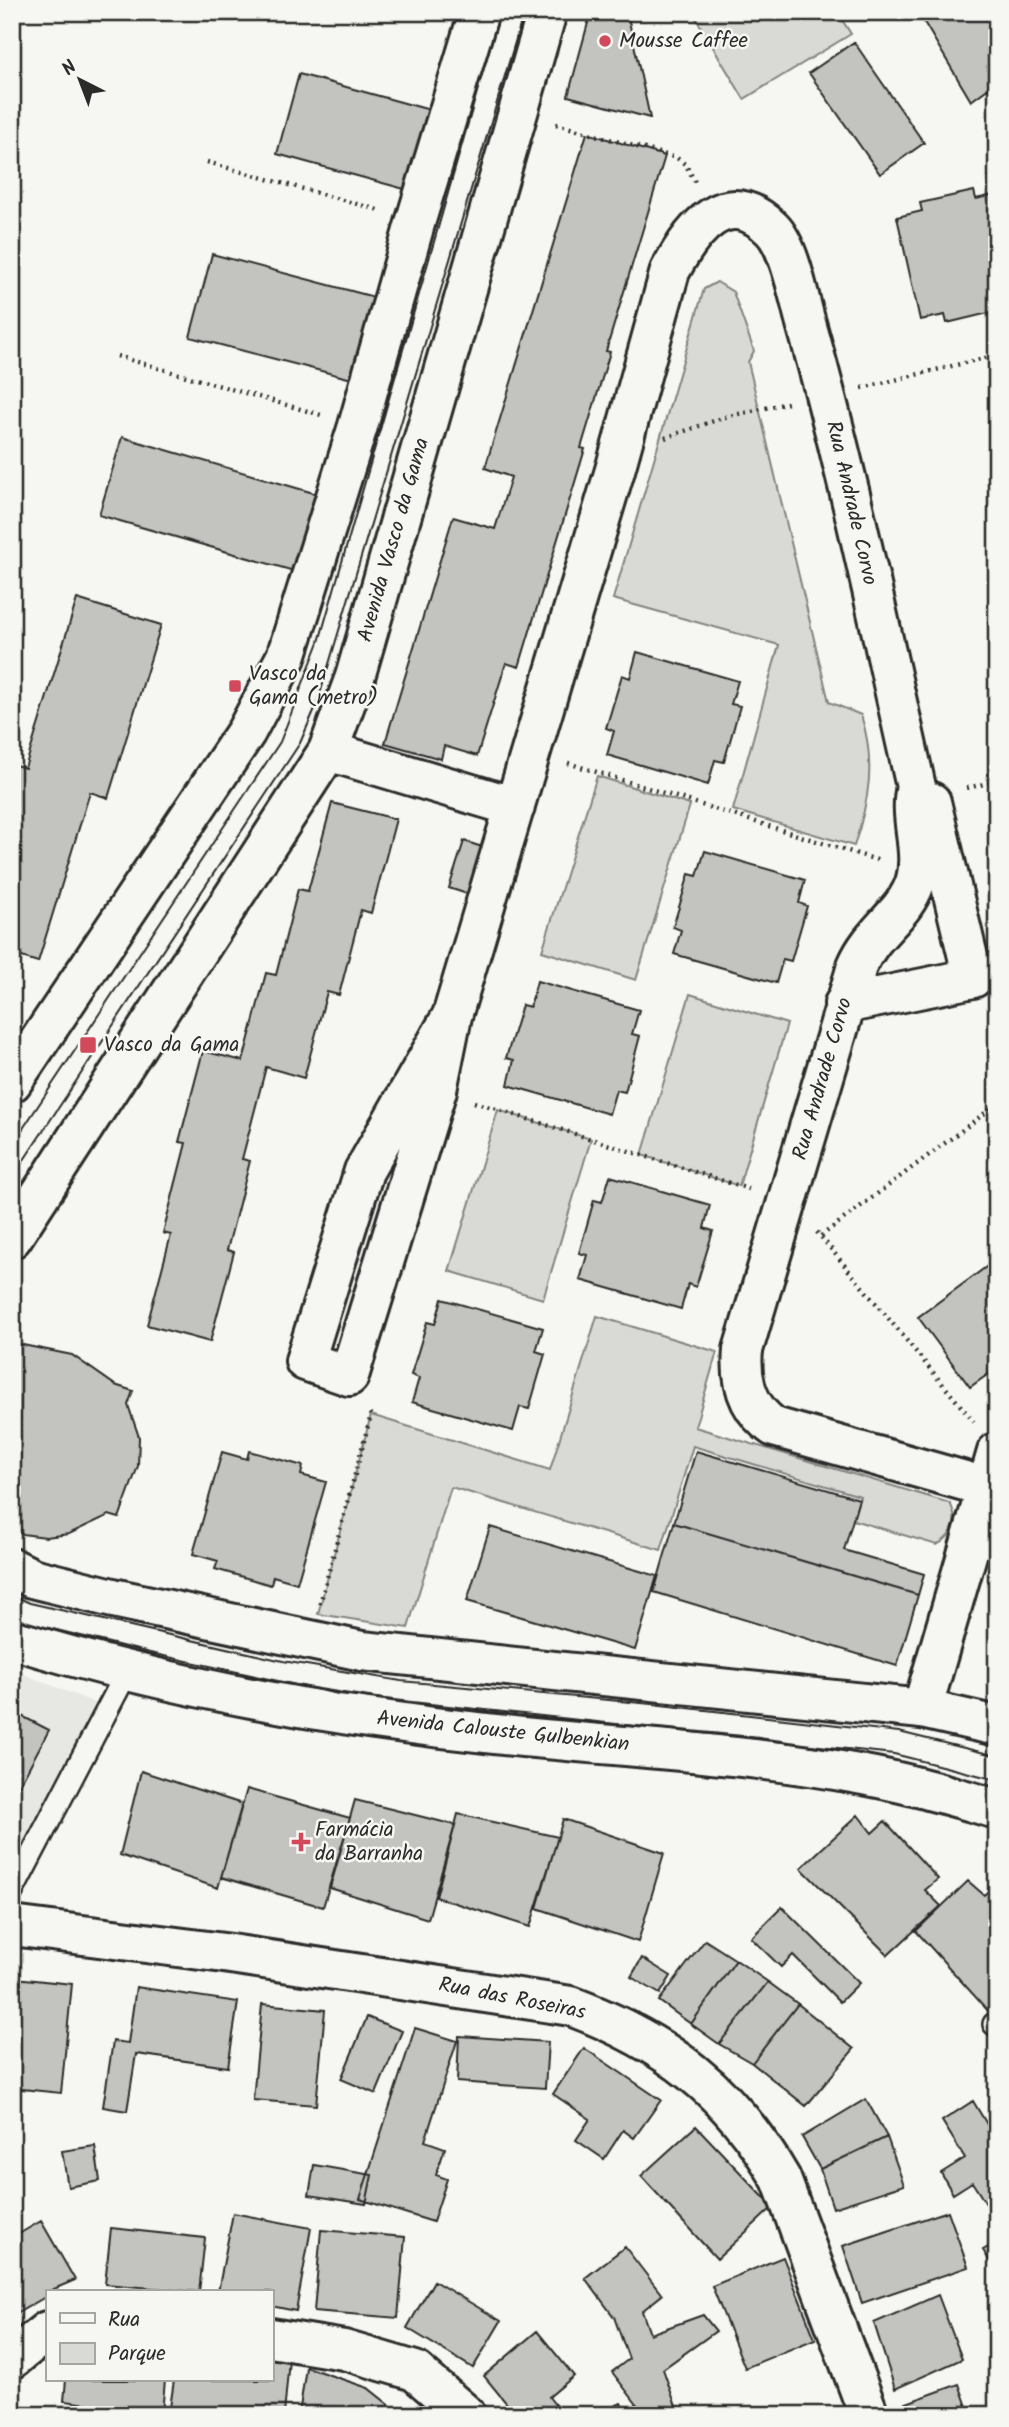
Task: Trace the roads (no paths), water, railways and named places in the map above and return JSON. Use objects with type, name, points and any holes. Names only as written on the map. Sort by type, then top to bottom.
[{"type":"street","points":[[12,1082],[239,743],[286,657],[304,608],[479,12]]},
{"type":"street","name":"Avenida Vasco da Gama","points":[[12,1238],[328,751],[355,677],[548,12]]},
{"type":"street","name":"Rua Andrade Corvo","points":[[452,1016],[364,1171],[305,1361],[349,1376],[436,1090],[452,1016],[615,470],[670,271],[685,244],[703,224],[732,209],[751,213],[774,231],[787,256],[826,397],[916,787],[913,802],[917,873],[903,906],[866,946],[844,1004],[743,1350],[745,1384],[749,1400],[759,1416],[774,1427],[987,1456]]},
{"type":"street","points":[[328,751],[514,807]]},
{"type":"street","points":[[844,1004],[973,978],[930,797],[916,787]]},
{"type":"street","points":[[922,1709],[987,1456]]},
{"type":"street","points":[[12,1568],[32,1578],[113,1598],[362,1651],[922,1709],[997,1726]]},
{"type":"street","name":"Avenida Calouste Gulbenkian","points":[[12,1639],[128,1670],[231,1693],[382,1720],[833,1770],[929,1789],[997,1809]]},
{"type":"street","name":"Rua das Roseiras","points":[[12,1926],[237,1955],[571,2006],[621,2025],[664,2049],[702,2080],[761,2145],[781,2179],[869,2415]]},
{"type":"street","points":[[12,2359],[46,2332]]},
{"type":"street","points":[[273,2338],[344,2350],[415,2371],[467,2415]]},
{"type":"lane","points":[[12,1892],[128,1670]]},
{"type":"tram line","points":[[12,1145],[280,742],[319,642],[500,12]]},
{"type":"tram line","points":[[12,1178],[300,743],[317,704],[524,12]]},
{"type":"tram line","points":[[12,1595],[30,1603],[283,1661],[401,1681],[652,1704],[899,1732],[997,1756]]},
{"type":"tram line","points":[[12,1619],[150,1653],[338,1694],[894,1754],[997,1780]]},
{"type":"place","name":"Mousse Caffee","points":[[605,41]]},
{"type":"place","name":"Vasco da Gama (metro)","points":[[235,686]]},
{"type":"place","name":"Vasco da Gama","points":[[88,1045]]},
{"type":"place","name":"Farmácia da Barranha","points":[[301,1842]]}]
